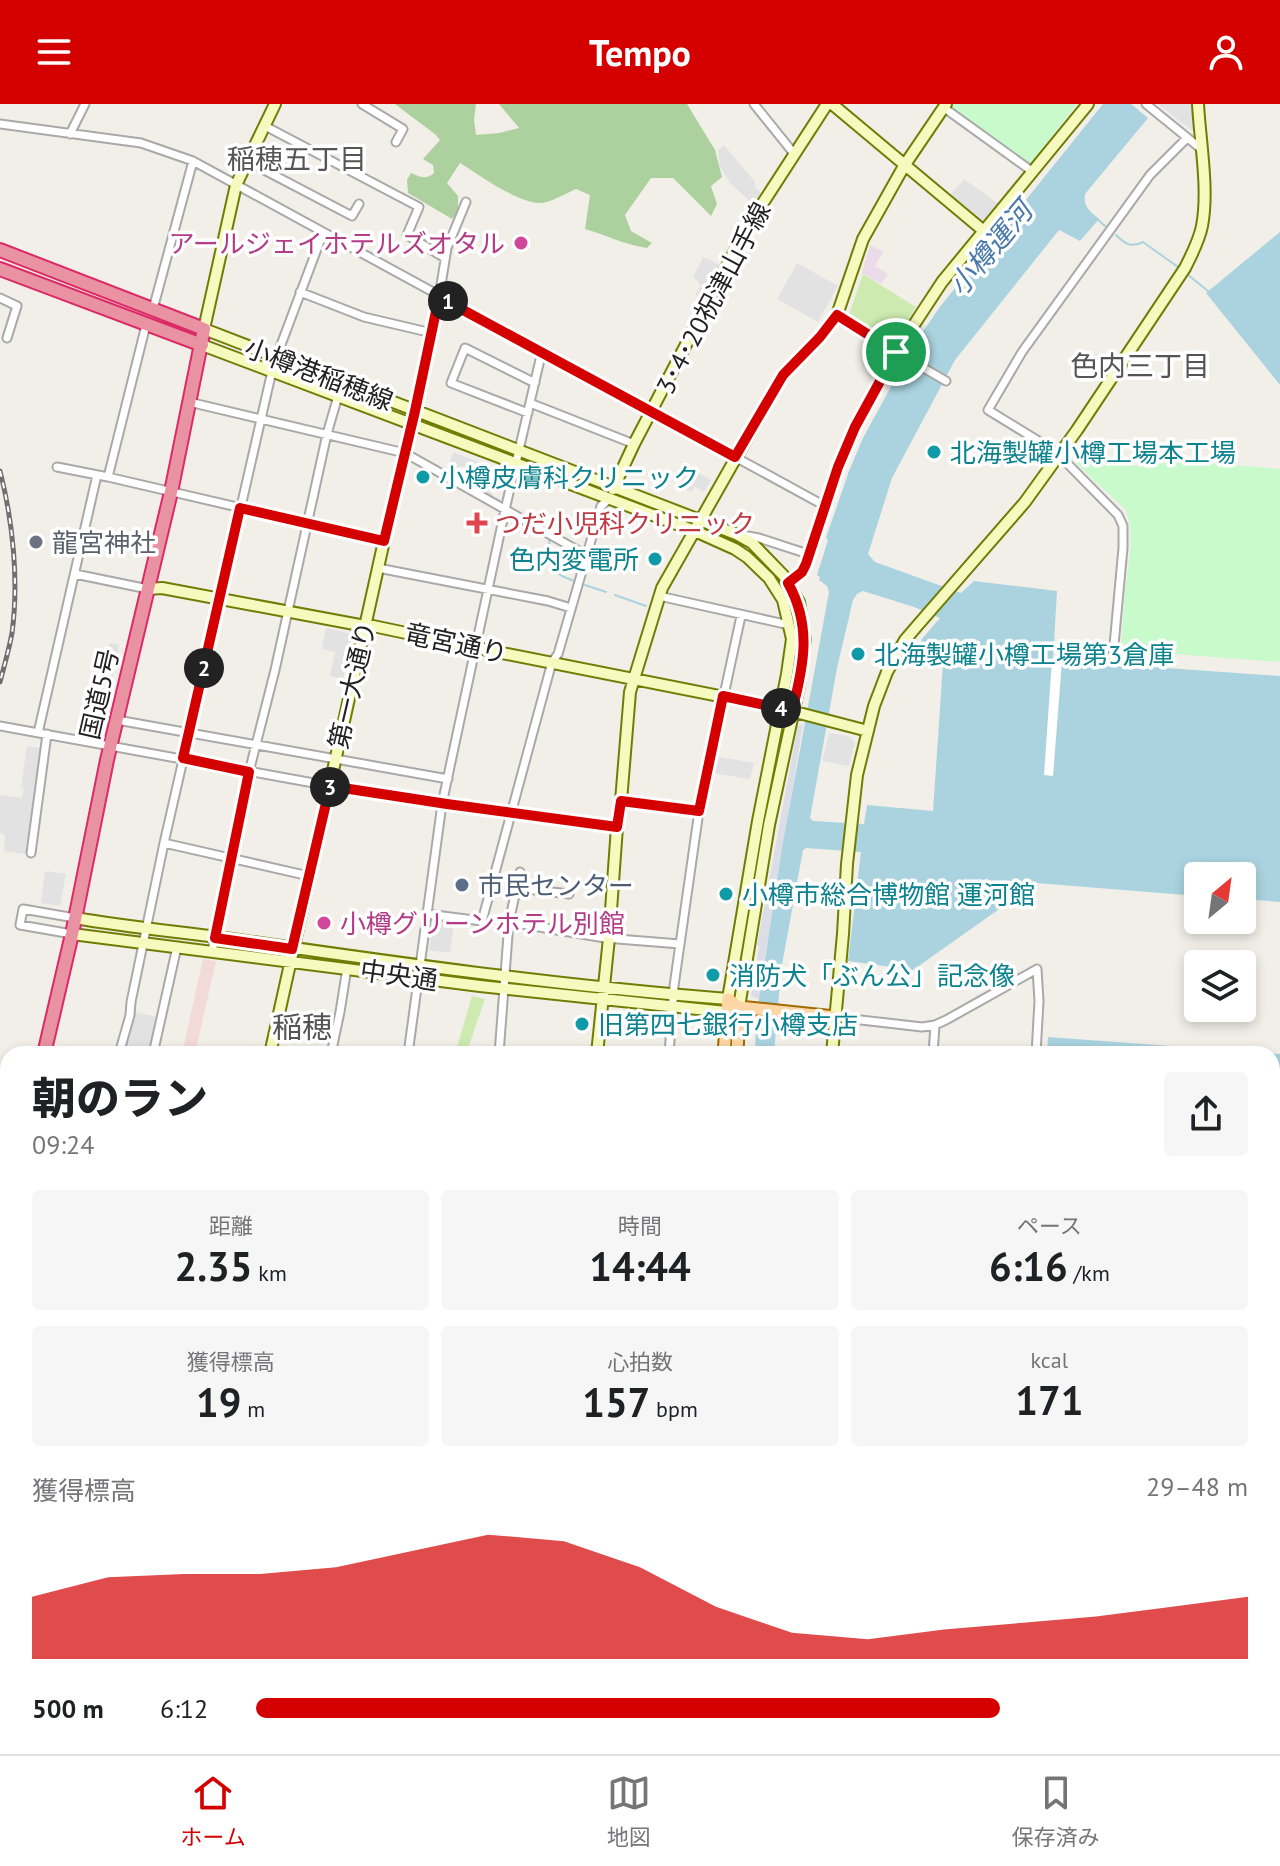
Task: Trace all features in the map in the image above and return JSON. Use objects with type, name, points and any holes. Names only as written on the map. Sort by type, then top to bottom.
[{"type":"highway","points":[[0,250],[204,329]]},
{"type":"highway","points":[[0,269],[202,345]]},
{"type":"highway","name":"国道5号","points":[[46,1046],[110,745],[171,492],[204,329]]},
{"type":"main road","points":[[724,1046],[728,999],[739,1007]]},
{"type":"main road","points":[[737,1046],[739,1007]]},
{"type":"main road","points":[[726,1012],[739,1007],[835,1017]]},
{"type":"street","points":[[70,134],[85,104]]},
{"type":"street","points":[[204,329],[236,185],[275,104]]},
{"type":"street","points":[[362,104],[403,129],[396,142]]},
{"type":"street","points":[[754,104],[795,155]]},
{"type":"street","points":[[830,104],[985,232]]},
{"type":"street","name":"3･4･20祝津山手線","points":[[609,499],[634,444],[748,226],[830,104]]},
{"type":"street","points":[[739,1007],[769,825],[799,686],[805,640],[799,602],[788,583],[802,572],[855,427],[896,352],[942,282],[1088,104]]},
{"type":"street","points":[[1146,104],[1200,148]]},
{"type":"street","points":[[833,1046],[857,775],[874,706],[887,672],[905,640],[1025,502],[1185,268],[1202,227],[1205,204],[1198,104]]},
{"type":"street","points":[[598,1046],[630,692],[662,588],[783,375],[837,315],[863,239],[904,166],[945,105],[1033,172]]},
{"type":"street","points":[[0,124],[141,143],[193,161],[825,506]]},
{"type":"street","points":[[265,126],[419,207],[407,235],[445,258]]},
{"type":"street","points":[[1113,656],[1123,526],[1118,515],[1059,455],[988,410],[1022,352],[1150,175],[1187,138]]},
{"type":"street","points":[[153,309],[193,161]]},
{"type":"street","points":[[247,161],[352,216],[359,204]]},
{"type":"street","points":[[439,297],[445,258],[466,202]]},
{"type":"street","points":[[276,358],[323,233]]},
{"type":"street","points":[[300,292],[364,317],[432,333]]},
{"type":"street","name":"第一大通り","points":[[272,1046],[439,297]]},
{"type":"street","points":[[0,298],[17,306],[7,338]]},
{"type":"street","points":[[837,315],[943,380]]},
{"type":"street","points":[[108,477],[146,325]]},
{"type":"street","name":"小樽港稲穂線","points":[[204,329],[736,534],[752,543],[788,583]]},
{"type":"street","name":"小樽港稲穂線","points":[[202,345],[695,531],[735,549],[769,578],[783,600],[790,625]]},
{"type":"street","points":[[528,413],[451,383],[465,348],[535,383]]},
{"type":"street","points":[[409,1046],[442,804],[542,351]]},
{"type":"street","points":[[121,1046],[164,843],[272,371]]},
{"type":"street","points":[[212,951],[249,772],[338,396]]},
{"type":"street","points":[[189,402],[405,453],[586,555]]},
{"type":"street","points":[[530,403],[634,444]]},
{"type":"street","points":[[57,467],[384,541]]},
{"type":"street","points":[[31,853],[43,733],[97,475]]},
{"type":"street","points":[[427,914],[482,921],[552,662],[558,654],[601,506],[609,499]]},
{"type":"street","points":[[736,534],[808,554]]},
{"type":"street","points":[[378,568],[571,608]]},
{"type":"street","points":[[75,574],[148,589]]},
{"type":"street","name":"竜宮通り","points":[[148,589],[162,588],[373,626],[780,708],[868,731]]},
{"type":"street","points":[[659,596],[790,625],[792,639],[728,999]]},
{"type":"street","points":[[670,1046],[699,811],[741,616]]},
{"type":"street","points":[[117,720],[448,779]]},
{"type":"street","points":[[4,727],[330,786],[617,827]]},
{"type":"street","points":[[621,801],[699,811]]},
{"type":"street","points":[[164,843],[309,876]]},
{"type":"street","points":[[499,1046],[509,922],[520,872]]},
{"type":"street","points":[[518,888],[569,894]]},
{"type":"street","points":[[72,934],[20,925],[23,909],[75,918]]},
{"type":"street","name":"中央通","points":[[75,918],[505,976],[603,993]]},
{"type":"street","points":[[509,922],[609,938],[680,944]]},
{"type":"street","name":"中央通","points":[[72,934],[503,989],[603,993],[673,1000],[728,999]]},
{"type":"street","points":[[155,1046],[177,947]]},
{"type":"street","points":[[333,1046],[347,968]]},
{"type":"street","points":[[835,1017],[922,1027],[935,1025],[1037,969],[1036,1046]]},
{"type":"street","name":"中央通","points":[[673,1000],[726,1012]]},
{"type":"street","points":[[934,1046],[935,1025]]},
{"type":"shaded area","points":[[1158,104],[1192,104],[1195,133]]},
{"type":"shaded area","points":[[724,145],[763,195],[755,206],[730,183],[720,167],[718,150]]},
{"type":"shaded area","points":[[964,179],[999,204],[984,224],[949,197]]},
{"type":"shaded area","points":[[870,245],[883,252],[875,266],[888,274],[881,284],[862,273]]},
{"type":"shaded area","points":[[703,257],[723,266],[705,300],[695,295],[701,285],[693,277]]},
{"type":"shaded area","points":[[797,263],[838,286],[818,322],[777,299]]},
{"type":"shaded area","points":[[454,452],[496,469],[487,490],[493,494],[492,498],[475,490],[481,474],[460,466],[455,477],[446,471]]},
{"type":"shaded area","points":[[689,468],[711,480],[704,492],[695,486],[691,492],[679,485]]},
{"type":"shaded area","points":[[326,628],[353,634],[343,679],[330,676],[335,652],[322,649]]},
{"type":"shaded area","points":[[109,643],[118,644],[119,647],[109,693],[93,689],[98,670],[103,670]]},
{"type":"shaded area","points":[[798,725],[803,725],[763,969],[776,1002],[751,996],[757,945]]},
{"type":"shaded area","points":[[829,733],[849,736],[855,742],[849,766],[822,761]]},
{"type":"shaded area","points":[[27,746],[41,748],[25,854],[4,851],[5,835],[0,833],[0,795],[22,798]]},
{"type":"shaded area","points":[[714,756],[754,763],[750,779],[712,773]]},
{"type":"shaded area","points":[[45,871],[66,874],[60,906],[41,903]]},
{"type":"shaded area","points":[[434,918],[454,922],[450,953],[429,950]]},
{"type":"shaded area","points":[[203,959],[216,961],[197,1046],[184,1046]]},
{"type":"shaded area","points":[[134,1012],[158,1017],[152,1046],[127,1046]]},
{"type":"green space","points":[[395,104],[476,104],[476,135],[519,128],[499,104],[687,104],[715,150],[722,177],[711,186],[717,204],[711,216],[673,178],[651,178],[625,215],[631,231],[652,243],[647,248],[585,229],[590,195],[576,189],[549,201],[532,202],[499,188],[460,163],[447,183],[458,196],[458,212],[452,219],[408,193],[407,180],[411,173],[426,177],[434,173],[433,165],[423,159],[440,140]]},
{"type":"green space","points":[[954,104],[1077,104],[1030,164],[951,108]]},
{"type":"green space","points":[[863,274],[916,307],[892,345],[848,317]]},
{"type":"green space","points":[[1157,459],[1280,469],[1280,662],[1121,650],[1130,551],[1129,520],[1126,510],[1075,462],[1154,467]]},
{"type":"green space","points":[[472,996],[485,999],[469,1046],[457,1046]]},
{"type":"water","name":"小樽運河","points":[[1103,104],[1131,104],[1148,118],[1085,194],[1086,206],[1099,219],[1080,241],[1059,230],[955,360],[892,478],[868,554],[875,562],[961,593],[974,581],[1057,591],[1053,660],[1280,676],[1280,902],[1256,900],[1256,862],[1184,862],[1184,895],[1036,883],[913,970],[848,961],[861,852],[806,848],[803,850],[781,970],[775,1046],[755,1046],[756,1019],[782,848],[829,592],[817,575],[828,540],[826,538],[863,438],[912,348],[939,308]],"holes":[[[863,591],[940,618],[921,640],[922,643],[944,649],[933,811],[867,805],[864,824],[813,821],[810,818],[837,668],[853,600]]]},
{"type":"water","points":[[1280,232],[1280,385],[1206,293]]},
{"type":"water","points":[[1048,1037],[1171,1046],[1047,1046]]},
{"type":"pier","points":[[1052,660],[1062,661],[1053,776],[1044,775]]},
{"type":"waterway","points":[[1098,220],[1105,226]]},
{"type":"waterway","points":[[1116,235],[1128,244],[1143,242],[1178,267]]},
{"type":"waterway","points":[[1187,274],[1208,291]]},
{"type":"waterway","points":[[549,541],[554,570],[574,581]]},
{"type":"waterway","points":[[585,585],[606,592]]},
{"type":"waterway","points":[[615,595],[646,606]]},
{"type":"waterway","points":[[744,619],[775,626]]},
{"type":"railway","points":[[0,471],[15,572],[12,633],[0,682]]},
{"type":"place","name":"アールジェイホテルズオタル","points":[[521,243]]},
{"type":"place","name":"北海製罐小樽工場本工場","points":[[934,452]]},
{"type":"place","name":"小樽皮膚科クリニック","points":[[423,477]]},
{"type":"place","name":"つだ小児科クリニック","points":[[477,523]]},
{"type":"place","name":"龍宮神社","points":[[36,542]]},
{"type":"place","name":"色内変電所","points":[[655,559]]},
{"type":"place","name":"北海製罐小樽工場第3倉庫","points":[[858,654]]},
{"type":"place","name":"市民センター","points":[[462,885]]},
{"type":"place","name":"小樽市総合博物館 運河館","points":[[726,894]]},
{"type":"place","name":"小樽グリーンホテル別館","points":[[324,923]]},
{"type":"place","name":"消防犬「ぶん公」記念像","points":[[713,975]]},
{"type":"place","name":"旧第四七銀行小樽支店","points":[[582,1024]]},
{"type":"district","name":"稲穂五丁目","points":[[297,158]]},
{"type":"district","name":"色内三丁目","points":[[1140,365]]},
{"type":"district","name":"稲穂","points":[[302,1026]]},
{"type":"route","points":[[439,297],[735,457],[783,375],[837,315],[896,352],[855,427],[838,467],[806,564],[802,572],[788,583],[799,602],[805,640],[792,711],[723,696],[699,811],[621,801],[617,827],[330,786],[292,949],[215,938],[249,772],[183,758],[240,508],[384,541],[439,297]]}]
